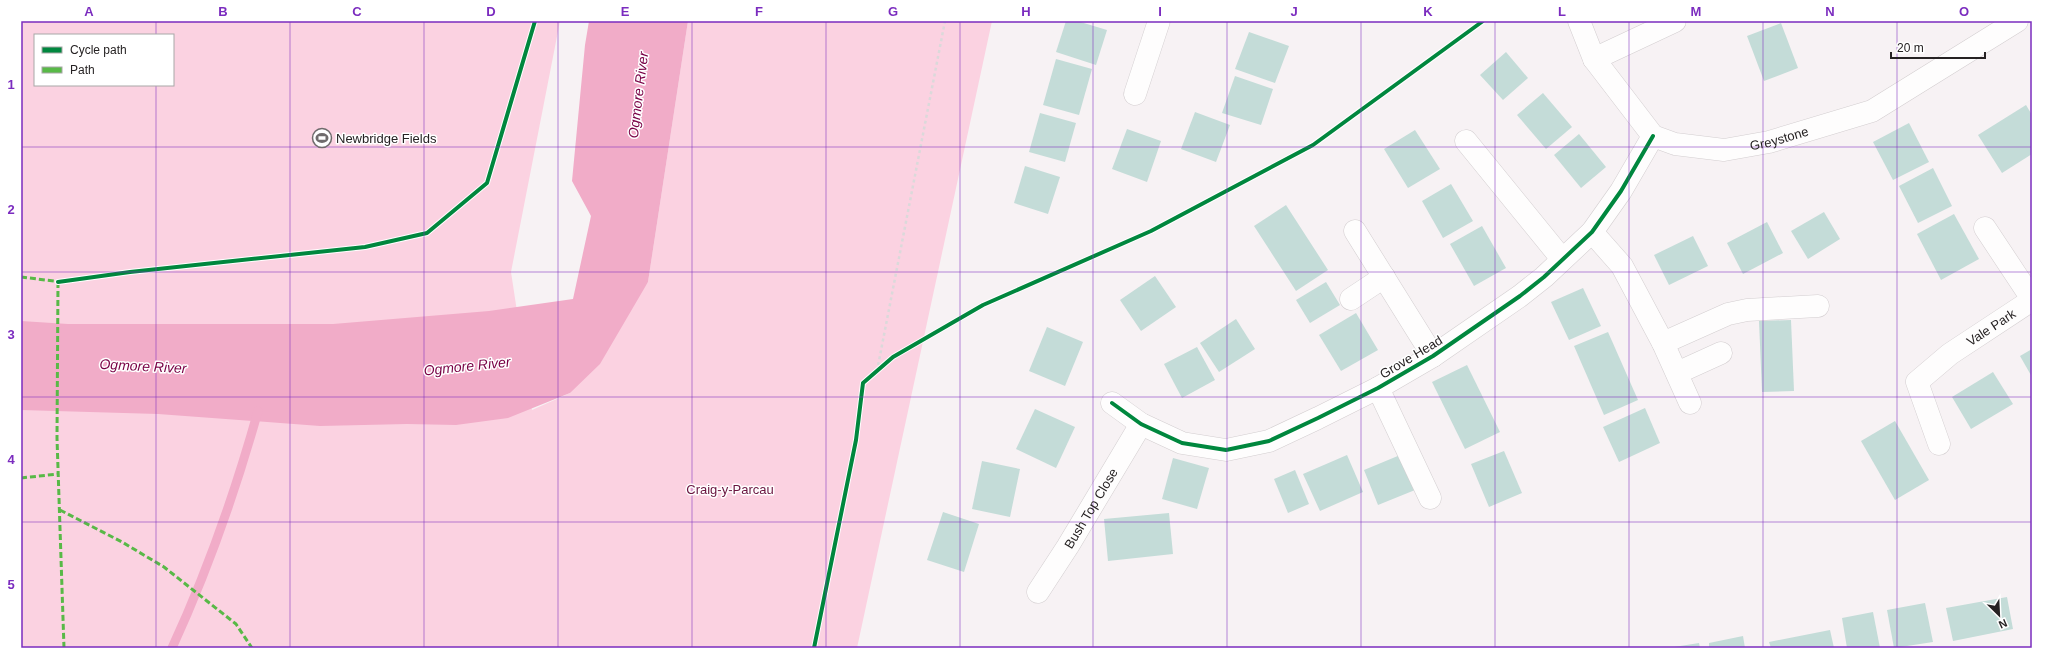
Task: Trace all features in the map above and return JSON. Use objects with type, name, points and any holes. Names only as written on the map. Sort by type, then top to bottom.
[{"type":"street","points":[[1135,94],[1159,21]]},
{"type":"street","points":[[1578,21],[1594,59],[1653,136]]},
{"type":"street","points":[[1594,59],[1675,21]]},
{"type":"street","name":"Greystone","points":[[1653,136],[1675,144],[1724,150],[1769,142],[1872,111],[2017,21]]},
{"type":"street","points":[[2028,21],[2032,26]]},
{"type":"street","name":"Grove Head","points":[[1112,403],[1142,424],[1182,443],[1226,450],[1269,442],[1378,388],[1433,356],[1520,296],[1592,232],[1621,191],[1653,136]]},
{"type":"street","points":[[1466,141],[1562,259]]},
{"type":"street","name":"Vale Park","points":[[1939,444],[1917,382],[1950,354],[2032,299],[1985,228]]},
{"type":"street","name":"Grove Head","points":[[1355,231],[1433,356]]},
{"type":"street","points":[[1592,232],[1622,266],[1663,343],[1690,403]]},
{"type":"street","points":[[1351,299],[1384,277]]},
{"type":"street","points":[[1663,343],[1728,314],[1747,310],[1818,306]]},
{"type":"street","points":[[1677,373],[1721,353]]},
{"type":"street","points":[[1378,388],[1430,498]]},
{"type":"street","name":"Bush Top Close","points":[[1038,592],[1068,546],[1142,424]]},
{"type":"path","points":[[877,371],[946,21]]},
{"type":"path","points":[[872,375],[882,366]]},
{"type":"green space","name":"Craig-y-Parcau","points":[[21,21],[560,21],[511,272],[532,410],[570,393],[648,282],[688,21],[992,21],[857,648],[21,648]]},
{"type":"water","name":"Ogmore River","points":[[589,21],[688,21],[648,282],[600,364],[570,393],[508,418],[456,425],[407,424],[320,426],[158,414],[21,410],[21,321],[68,324],[333,324],[489,311],[573,299],[591,216],[572,181],[585,45]]},
{"type":"building","points":[[1066,21],[1077,21],[1107,30],[1096,65],[1056,52]]},
{"type":"building","points":[[1781,23],[1798,68],[1764,81],[1747,36]]},
{"type":"building","points":[[1249,32],[1289,46],[1275,83],[1235,69]]},
{"type":"building","points":[[1506,52],[1528,78],[1503,100],[1480,75]]},
{"type":"building","points":[[1056,59],[1092,69],[1079,115],[1043,105]]},
{"type":"building","points":[[1235,76],[1273,89],[1261,125],[1222,113]]},
{"type":"building","points":[[1543,93],[1572,127],[1546,149],[1517,115]]},
{"type":"building","points":[[2026,105],[2032,115],[2032,154],[2002,173],[1978,135]]},
{"type":"building","points":[[1195,112],[1230,125],[1216,162],[1181,149]]},
{"type":"building","points":[[1040,113],[1076,123],[1065,162],[1029,152]]},
{"type":"building","points":[[1909,123],[1929,162],[1893,180],[1873,142]]},
{"type":"building","points":[[1127,129],[1161,141],[1147,182],[1112,169]]},
{"type":"building","points":[[1415,130],[1440,169],[1408,188],[1384,149]]},
{"type":"building","points":[[1579,134],[1606,167],[1581,188],[1554,155]]},
{"type":"building","points":[[1025,166],[1060,177],[1048,214],[1014,203]]},
{"type":"building","points":[[1933,168],[1952,206],[1918,223],[1899,186]]},
{"type":"building","points":[[1451,184],[1473,221],[1443,238],[1422,201]]},
{"type":"building","points":[[1286,205],[1328,270],[1296,291],[1254,226]]},
{"type":"building","points":[[1824,212],[1840,239],[1808,259],[1791,231]]},
{"type":"building","points":[[1954,214],[1979,259],[1941,280],[1917,234]]},
{"type":"building","points":[[1767,222],[1783,253],[1743,274],[1727,243]]},
{"type":"building","points":[[1482,226],[1506,268],[1474,286],[1450,244]]},
{"type":"building","points":[[1693,236],[1708,266],[1669,285],[1654,255]]},
{"type":"building","points":[[1155,276],[1176,307],[1141,331],[1120,300]]},
{"type":"building","points":[[1326,282],[1340,305],[1310,323],[1296,300]]},
{"type":"building","points":[[1583,288],[1601,326],[1569,340],[1551,302]]},
{"type":"building","points":[[1356,313],[1378,350],[1341,371],[1319,335]]},
{"type":"building","points":[[1236,319],[1255,349],[1219,372],[1200,343]]},
{"type":"building","points":[[1791,320],[1794,391],[1762,392],[1759,321]]},
{"type":"building","points":[[1047,327],[1083,342],[1065,386],[1029,371]]},
{"type":"building","points":[[1608,332],[1638,400],[1604,415],[1574,346]]},
{"type":"building","points":[[1197,347],[1215,380],[1182,398],[1164,364]]},
{"type":"building","points":[[2032,349],[2032,377],[2020,356]]},
{"type":"building","points":[[1467,365],[1500,432],[1465,449],[1432,382]]},
{"type":"building","points":[[1993,372],[2013,404],[1971,429],[1952,397]]},
{"type":"building","points":[[1645,408],[1660,443],[1619,462],[1603,427]]},
{"type":"building","points":[[1035,409],[1075,427],[1056,468],[1016,449]]},
{"type":"building","points":[[1895,421],[1929,480],[1895,500],[1861,441]]},
{"type":"building","points":[[1504,451],[1522,493],[1489,507],[1471,464]]},
{"type":"building","points":[[1405,453],[1420,488],[1378,505],[1364,470]]},
{"type":"building","points":[[1347,455],[1363,492],[1320,511],[1303,474]]},
{"type":"building","points":[[1173,458],[1209,468],[1197,509],[1162,499]]},
{"type":"building","points":[[982,461],[1020,469],[1010,517],[972,509]]},
{"type":"building","points":[[1295,470],[1309,504],[1288,513],[1274,479]]},
{"type":"building","points":[[943,512],[979,524],[964,572],[927,560]]},
{"type":"building","points":[[1169,513],[1173,554],[1108,561],[1104,519]]},
{"type":"building","points":[[2007,597],[2013,629],[1953,641],[1946,608]]},
{"type":"building","points":[[1925,603],[1933,642],[1894,648],[1887,610]]},
{"type":"building","points":[[1873,612],[1880,648],[1847,648],[1842,618]]},
{"type":"building","points":[[1830,630],[1834,648],[1771,648],[1769,642]]},
{"type":"building","points":[[1743,636],[1745,648],[1709,648],[1709,643]]},
{"type":"building","points":[[1699,643],[1700,648],[1674,648],[1674,647]]},
{"type":"waterway","points":[[172,648],[220,531],[240,472],[258,411]]},
{"type":"marked path","points":[[21,277],[62,282]]},
{"type":"marked path","points":[[58,282],[57,438],[64,648]]},
{"type":"marked path","points":[[21,478],[58,474]]},
{"type":"marked path","points":[[60,510],[122,542],[164,567],[236,624],[252,648]]},
{"type":"cycle path","points":[[58,282],[130,272],[365,247],[427,233],[487,183],[535,21]]},
{"type":"cycle path","points":[[814,648],[856,440],[863,383],[893,357],[983,305],[1151,231],[1313,145],[1483,21]]},
{"type":"cycle path","points":[[1112,403],[1141,424],[1182,443],[1226,450],[1269,441],[1318,418],[1378,388],[1433,356],[1520,296],[1544,277],[1592,232],[1621,191],[1653,136]]},
{"type":"place","name":"Newbridge Fields","points":[[322,138]]}]
